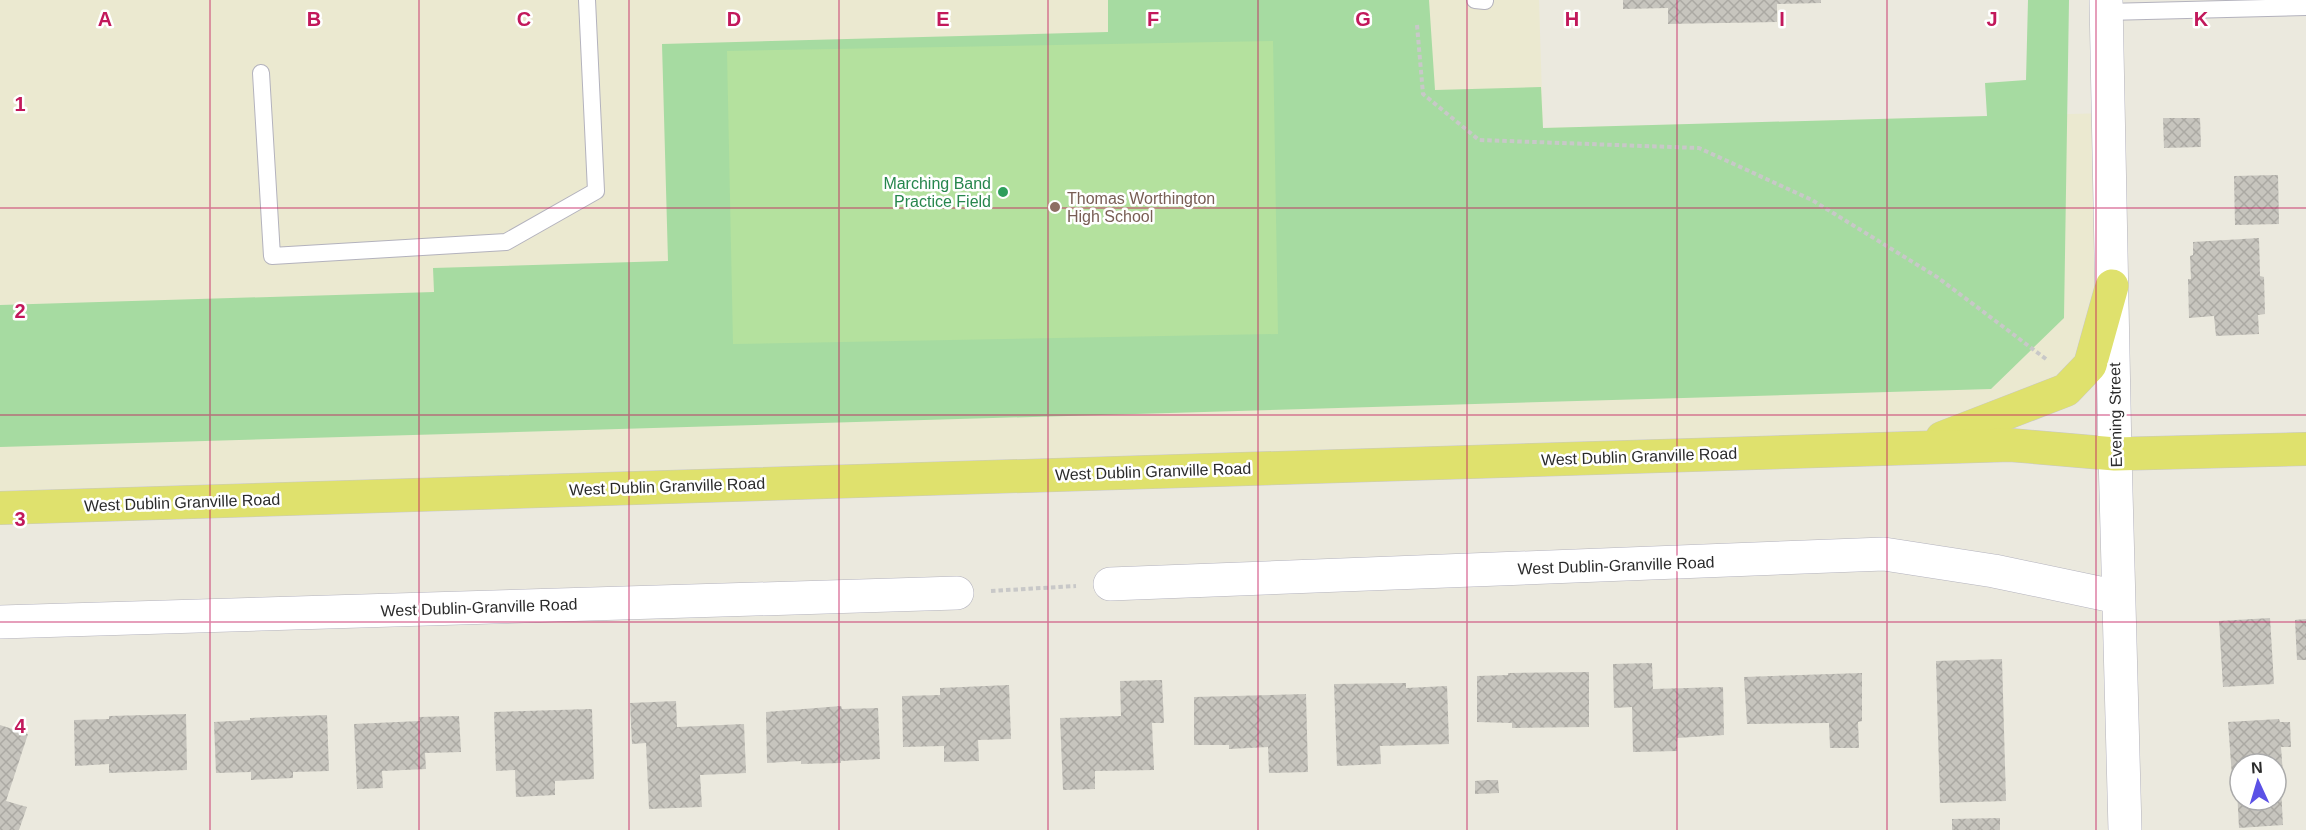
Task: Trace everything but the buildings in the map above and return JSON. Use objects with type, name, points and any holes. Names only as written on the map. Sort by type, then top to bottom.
[{"type":"main road","points":[[1918,447],[2066,390],[2090,365],[2112,286]]},
{"type":"main road","name":"West Dublin Granville Road","points":[[0,508],[1918,447],[2010,445],[2115,454],[2306,449]]},
{"type":"street","name":"Evening Street","points":[[2106,6],[2125,830]]},
{"type":"street","name":"West Dublin-Granville Road","points":[[1110,584],[1884,554],[1994,571],[2118,597]]},
{"type":"street","name":"West Dublin-Granville Road","points":[[0,622],[957,593]]},
{"type":"lane","points":[[261,73],[272,256],[506,242],[596,191],[587,0]]},
{"type":"lane","points":[[2106,6],[2306,7]]},
{"type":"path","points":[[1417,25],[1423,94],[1479,140],[1699,148],[1812,200],[1937,277],[2048,360]]},
{"type":"path","points":[[957,593],[1110,584]]},
{"type":"shaded area","name":"Thomas Worthington High School","points":[[0,0],[1539,0],[1543,128],[2108,113],[2090,365],[1918,447],[0,507]]},
{"type":"green space","name":"Thomas Worthington High School","points":[[1108,0],[1429,0],[1435,90],[1541,87],[1543,128],[1987,116],[1985,83],[2026,80],[2028,0],[2069,0],[2064,318],[1991,389],[0,447],[0,305],[434,292],[433,268],[668,261],[662,44],[1108,32]]},
{"type":"green space","name":"Marching Band Practice Field","points":[[1273,41],[1278,334],[733,344],[727,51]]},
{"type":"place","name":"Marching Band Practice Field","points":[[1003,192]]},
{"type":"place","name":"Thomas Worthington High School","points":[[1055,207]]}]
